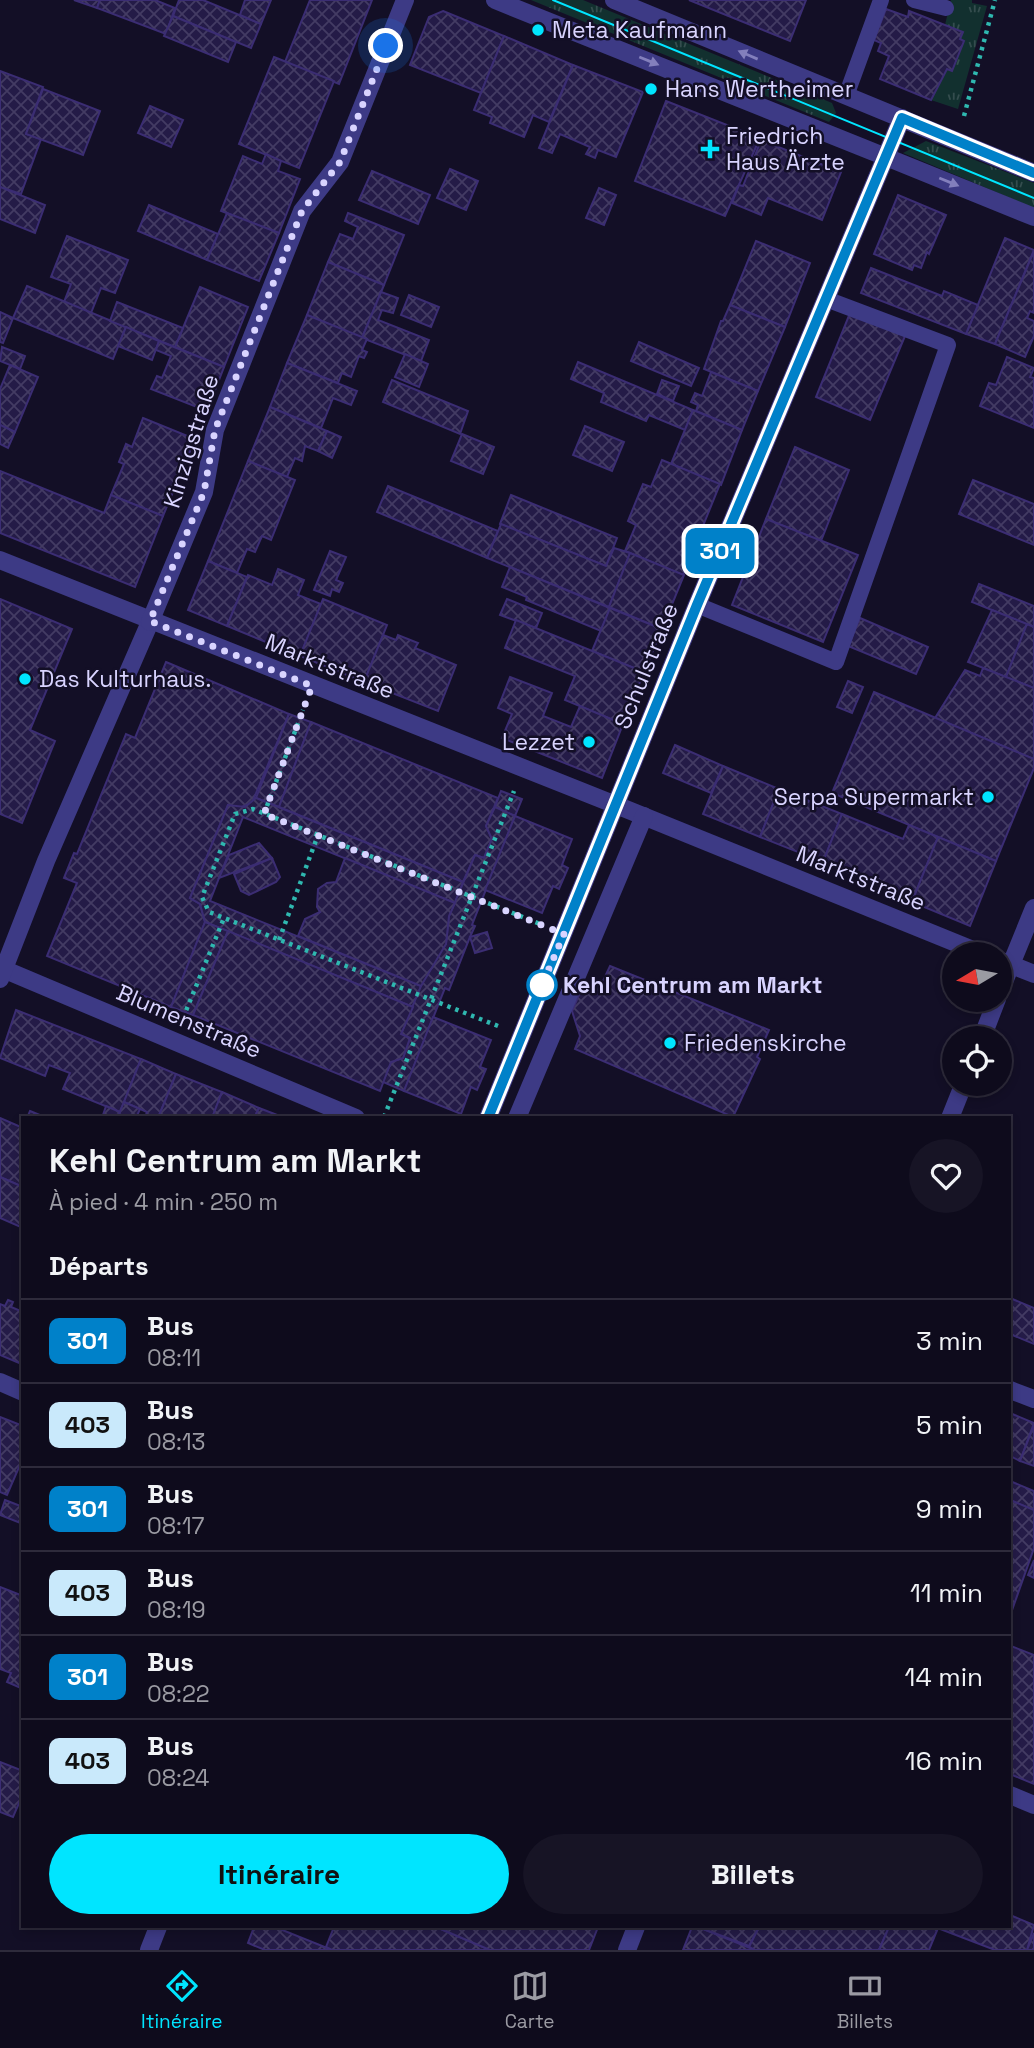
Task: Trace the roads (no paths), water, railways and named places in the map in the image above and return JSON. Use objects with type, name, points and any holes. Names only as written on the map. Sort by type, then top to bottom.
[{"type":"street","name":"Kinzigstraße","points":[[2,974],[46,861],[204,492],[215,430],[302,211],[340,162],[405,0]]},
{"type":"street","points":[[614,0],[1034,173]]},
{"type":"street","points":[[499,1],[1034,217]]},
{"type":"street","name":"Schulstraße","points":[[489,1116],[697,605],[902,118]]},
{"type":"street","name":"Marktstraße","points":[[0,560],[954,942]]},
{"type":"street","points":[[518,1116],[644,816]]},
{"type":"street","points":[[1012,950],[1034,908]]},
{"type":"street","points":[[1012,966],[1034,974]]},
{"type":"street","name":"Blumenstraße","points":[[2,974],[174,1041],[351,1116]]},
{"type":"street","points":[[951,1116],[959,1096]]},
{"type":"street","points":[[0,1382],[21,1391]]},
{"type":"street","points":[[1011,1390],[1034,1399]]},
{"type":"street","points":[[1011,1795],[1034,1805]]},
{"type":"street","points":[[149,1950],[158,1928]]},
{"type":"street","points":[[627,1950],[636,1928]]},
{"type":"lane","points":[[846,96],[881,0]]},
{"type":"lane","points":[[914,0],[946,8]]},
{"type":"lane","points":[[697,605],[836,662],[948,345],[826,299]]},
{"type":"tram line","points":[[553,0],[1034,198]]},
{"type":"place","name":"Meta Kaufmann","points":[[538,30]]},
{"type":"place","name":"Hans Wertheimer","points":[[651,89]]},
{"type":"place","name":"Friedrich Haus Ärzte","points":[[710,149]]},
{"type":"place","name":"Das Kulturhaus.","points":[[25,679]]},
{"type":"place","name":"Lezzet","points":[[589,742]]},
{"type":"place","name":"Serpa Supermarkt","points":[[988,797]]},
{"type":"place","name":"Kehl Centrum am Markt","points":[[542,985]]},
{"type":"place","name":"Friedenskirche","points":[[670,1043]]}]
